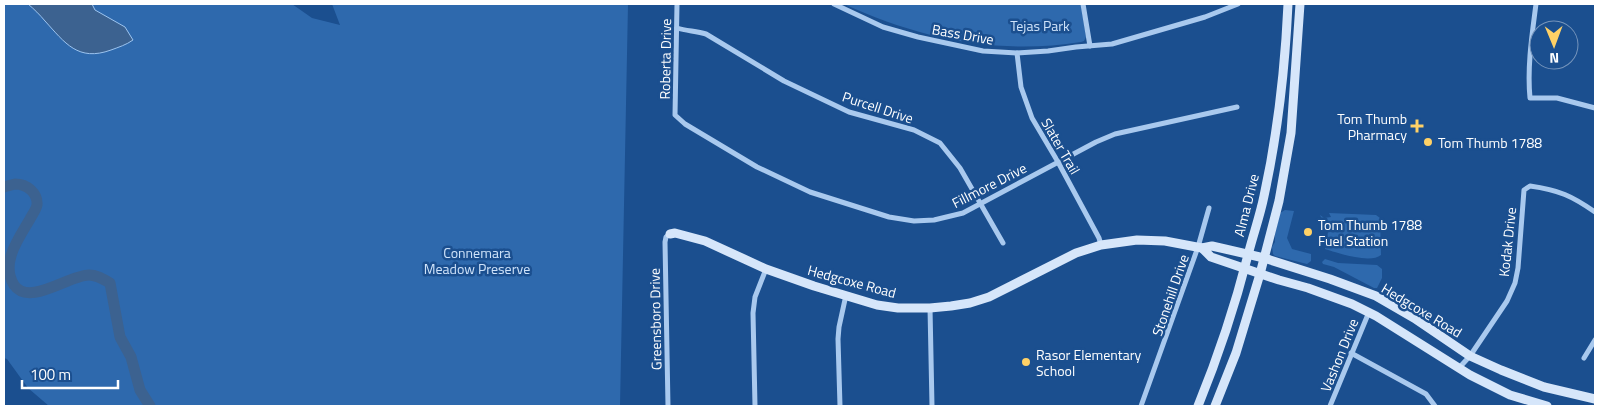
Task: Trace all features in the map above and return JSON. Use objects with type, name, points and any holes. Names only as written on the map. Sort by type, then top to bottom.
[{"type":"main road","name":"Alma Drive","points":[[1198,406],[1229,321],[1264,198],[1276,132],[1286,56],[1288,4]]},
{"type":"main road","points":[[1215,406],[1236,353],[1260,274],[1279,201],[1291,133],[1300,4]]},
{"type":"main road","points":[[1276,132],[1291,133]]},
{"type":"main road","name":"Hedgcoxe Road","points":[[670,234],[675,233],[705,241],[766,269],[814,286],[877,305],[898,308],[930,308],[970,303],[989,298],[1076,253],[1101,245],[1137,240],[1165,241],[1200,248],[1212,246],[1264,258],[1376,296],[1414,318],[1470,356],[1526,381],[1595,399]]},
{"type":"main road","name":"Hedgcoxe Road","points":[[1200,248],[1210,257],[1332,296],[1369,312],[1458,369],[1510,395],[1547,406]]},
{"type":"main road","points":[[1369,312],[1376,296]]},
{"type":"main road","points":[[1207,385],[1221,391]]},
{"type":"street","name":"Roberta Drive","points":[[675,115],[677,4]]},
{"type":"street","name":"Bass Drive","points":[[834,4],[883,27],[918,37],[977,50],[1017,53],[1048,52],[1112,44],[1171,28],[1238,4]]},
{"type":"street","points":[[1084,4],[1090,46]]},
{"type":"street","points":[[1536,4],[1528,82],[1530,98],[1557,98],[1595,108]]},
{"type":"street","name":"Purcell Drive","points":[[676,28],[706,34],[784,81],[849,112],[914,130],[940,142],[960,168],[1003,243]]},
{"type":"street","name":"Slater Trail","points":[[1017,53],[1021,86],[1032,118],[1058,162],[1101,245]]},
{"type":"street","name":"Fillmore Drive","points":[[675,115],[685,124],[770,174],[810,192],[889,217],[914,221],[934,220],[963,213],[1096,142],[1115,134],[1237,107]]},
{"type":"street","name":"Kodak Drive","points":[[1458,369],[1470,356],[1507,301],[1515,283],[1518,268],[1524,190],[1530,186],[1558,191],[1574,198],[1595,212]]},
{"type":"street","name":"Stonehill Drive","points":[[1141,406],[1200,248],[1209,208]]},
{"type":"street","name":"Greensboro Drive","points":[[668,406],[665,242],[666,237],[670,234]]},
{"type":"street","points":[[755,406],[752,313],[758,287],[766,269]]},
{"type":"street","points":[[840,406],[838,339],[846,295]]},
{"type":"street","points":[[930,308],[932,406]]},
{"type":"street","name":"Vashon Drive","points":[[1330,406],[1369,312]]},
{"type":"street","points":[[1584,358],[1595,340]]},
{"type":"street","points":[[1351,353],[1426,394],[1435,406]]},
{"type":"green space","name":"Connemara Meadow Preserve","points":[[4,4],[292,4],[312,18],[340,25],[332,4],[628,4],[620,406],[49,406],[28,388],[7,359],[4,358]]},
{"type":"green space","name":"Tejas Park","points":[[844,4],[1081,4],[1086,37],[1081,42],[1050,46],[990,45],[960,41],[901,27]]},
{"type":"green space","points":[[1285,210],[1294,211],[1287,238],[1292,249],[1311,254],[1311,261],[1307,264],[1273,254],[1272,247],[1275,242],[1280,213]]},
{"type":"green space","points":[[1329,213],[1376,215],[1380,218],[1381,255],[1362,258],[1325,249],[1328,232],[1320,215],[1324,218],[1331,217]]},
{"type":"green space","points":[[1325,259],[1338,263],[1377,265],[1382,269],[1382,278],[1377,288],[1374,288],[1334,267],[1323,264],[1322,262]]},
{"type":"shaded area","points":[[28,4],[92,4],[95,10],[125,27],[133,40],[120,47],[100,53],[90,54],[81,52],[66,43]]},
{"type":"waterway","points":[[4,187],[15,184],[27,187],[34,193],[37,201],[36,209],[16,242],[10,259],[10,277],[14,285],[21,291],[29,293],[39,292],[81,276],[89,275],[97,276],[110,283],[120,337],[131,357],[140,390],[150,406]]},
{"type":"place","name":"Tom Thumb Pharmacy","points":[[1417,126]]},
{"type":"place","name":"Tom Thumb 1788","points":[[1428,142]]},
{"type":"place","name":"Tom Thumb 1788 Fuel Station","points":[[1308,232]]},
{"type":"place","name":"Rasor Elementary School","points":[[1026,362]]}]
